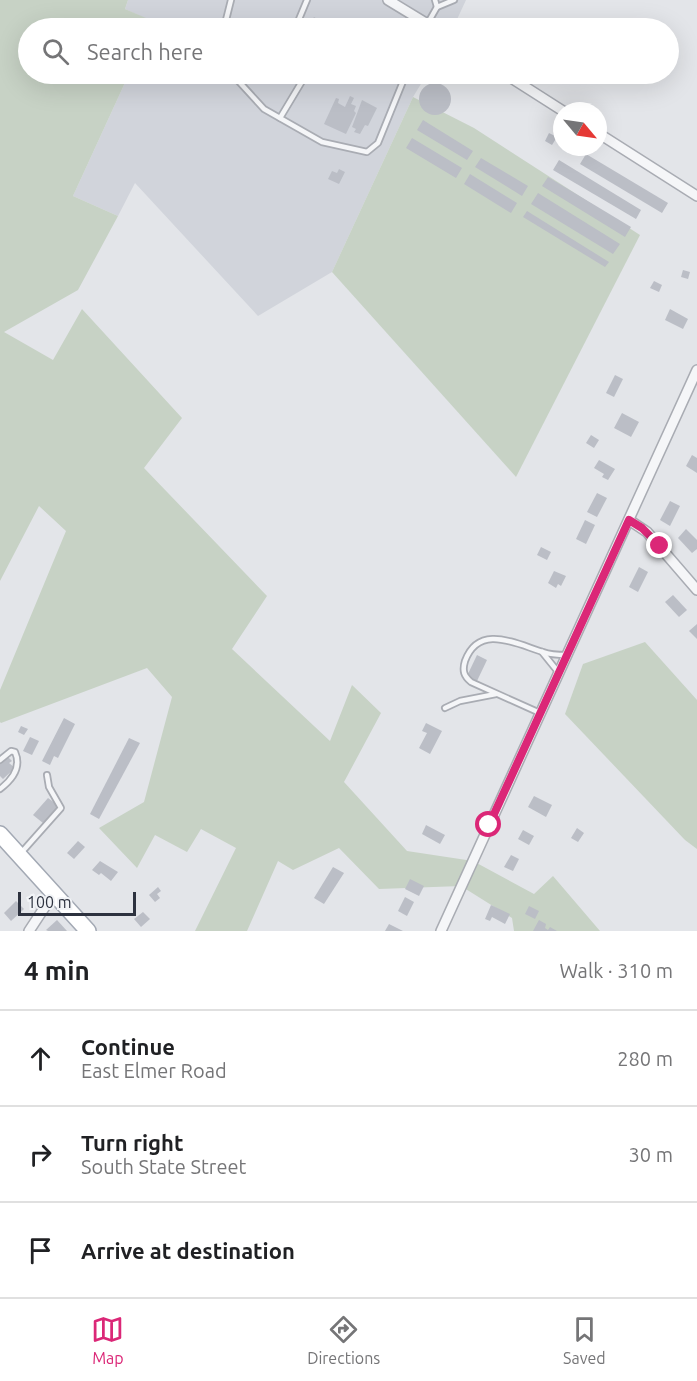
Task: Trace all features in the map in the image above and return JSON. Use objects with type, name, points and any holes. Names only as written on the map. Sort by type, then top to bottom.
[{"type":"main road","points":[[0,834],[88,931]]},
{"type":"street","points":[[388,0],[415,18]]},
{"type":"street","points":[[521,84],[553,105]]},
{"type":"street","points":[[607,139],[697,196]]},
{"type":"street","points":[[441,931],[697,370]]},
{"type":"street","points":[[629,520],[647,532],[697,590]]},
{"type":"street","points":[[29,931],[54,893]]},
{"type":"lane","points":[[226,18],[231,0]]},
{"type":"lane","points":[[300,18],[307,0]]},
{"type":"lane","points":[[433,18],[437,7],[435,0]]},
{"type":"lane","points":[[437,7],[454,0]]},
{"type":"lane","points":[[241,84],[264,109],[322,142],[367,152],[378,143],[402,84]]},
{"type":"lane","points":[[280,118],[300,84]]},
{"type":"lane","points":[[540,713],[465,678],[463,671],[466,660],[476,644],[486,639],[521,643],[543,652],[567,655]]},
{"type":"lane","points":[[543,652],[551,666],[559,673]]},
{"type":"lane","points":[[445,708],[477,696],[499,694]]},
{"type":"lane","points":[[0,760],[11,751],[15,752],[18,759],[14,776],[0,789]]},
{"type":"lane","points":[[19,855],[61,808],[50,787],[47,775]]},
{"type":"shaded area","points":[[0,0],[128,0],[125,9],[146,18],[18,18],[18,84],[124,84],[73,196],[118,216],[78,290],[4,332],[53,360],[82,309],[182,418],[144,468],[267,596],[232,649],[330,741],[352,685],[381,713],[344,782],[407,851],[473,861],[534,894],[553,876],[600,931],[514,931],[512,918],[461,886],[379,889],[339,848],[293,870],[278,861],[247,931],[195,931],[236,848],[201,829],[187,852],[155,835],[137,868],[99,828],[144,802],[172,697],[147,668],[1,723],[0,690],[66,531],[39,506],[0,581]]},
{"type":"shaded area","points":[[128,0],[466,0],[458,18],[144,18],[125,9]]},
{"type":"shaded area","points":[[124,84],[421,84],[332,272],[258,316],[135,183],[118,216],[73,196]]},
{"type":"shaded area","points":[[413,97],[474,128],[640,235],[516,477],[332,272]]},
{"type":"shaded area","points":[[645,642],[697,700],[697,849],[685,840],[565,714],[583,664]]},
{"type":"building","points":[[429,84],[441,84],[450,93],[450,105],[441,114],[429,114],[420,105],[420,93]]},
{"type":"building","points":[[350,96],[354,98],[351,104],[356,106],[354,111],[356,113],[346,134],[324,124],[336,98],[339,99],[338,103],[345,107]]},
{"type":"building","points":[[362,100],[377,108],[368,126],[365,125],[360,134],[354,132],[356,129],[352,127]]},
{"type":"building","points":[[423,120],[473,151],[467,160],[417,130]]},
{"type":"building","points":[[549,133],[553,135],[552,145],[545,141]]},
{"type":"building","points":[[412,138],[462,168],[456,178],[406,148]]},
{"type":"building","points":[[585,156],[589,156],[668,203],[662,213],[580,164]]},
{"type":"building","points":[[481,158],[528,186],[522,196],[475,167]]},
{"type":"building","points":[[559,160],[641,210],[636,219],[553,170]]},
{"type":"building","points":[[339,169],[345,172],[339,184],[328,179],[332,171],[337,173]]},
{"type":"building","points":[[470,174],[517,203],[511,213],[464,184]]},
{"type":"building","points":[[548,177],[631,227],[625,237],[542,186]]},
{"type":"building","points":[[538,193],[620,244],[613,254],[531,204]]},
{"type":"building","points":[[527,211],[609,262],[605,267],[523,217]]},
{"type":"building","points":[[683,270],[690,272],[688,279],[681,277]]},
{"type":"building","points":[[654,281],[662,285],[659,292],[650,288]]},
{"type":"building","points":[[670,309],[688,319],[683,329],[665,320]]},
{"type":"building","points":[[615,375],[623,379],[614,397],[606,393]]},
{"type":"building","points":[[622,413],[639,422],[631,437],[614,428]]},
{"type":"building","points":[[591,435],[599,440],[594,448],[586,443]]},
{"type":"building","points":[[692,455],[697,458],[697,473],[686,466]]},
{"type":"building","points":[[599,460],[615,469],[608,480],[602,477],[604,474],[594,468]]},
{"type":"building","points":[[597,493],[607,498],[597,517],[587,512]]},
{"type":"building","points":[[670,501],[680,506],[670,526],[660,520]]},
{"type":"building","points":[[585,520],[595,525],[586,544],[576,539]]},
{"type":"building","points":[[686,529],[697,540],[697,549],[692,553],[678,538]]},
{"type":"building","points":[[541,547],[551,552],[547,560],[537,555]]},
{"type":"building","points":[[639,567],[648,572],[638,592],[629,587]]},
{"type":"building","points":[[554,571],[566,576],[561,586],[558,584],[556,588],[548,583]]},
{"type":"building","points":[[673,595],[687,610],[679,617],[665,602]]},
{"type":"building","points":[[697,624],[697,639],[689,631]]},
{"type":"building","points":[[477,655],[487,660],[477,681],[467,676]]},
{"type":"building","points":[[64,718],[75,724],[58,758],[54,756],[50,765],[42,761]]},
{"type":"building","points":[[426,723],[442,731],[430,754],[419,748],[427,733],[422,731]]},
{"type":"building","points":[[21,726],[28,729],[24,735],[18,732]]},
{"type":"building","points":[[30,737],[39,741],[32,755],[23,751]]},
{"type":"building","points":[[129,738],[140,743],[99,819],[90,814]]},
{"type":"building","points":[[8,757],[12,761],[9,763],[15,768],[3,779],[0,776],[0,764]]},
{"type":"building","points":[[534,796],[552,805],[546,817],[528,807]]},
{"type":"building","points":[[48,798],[59,806],[43,823],[33,815]]},
{"type":"building","points":[[426,825],[445,835],[440,844],[422,834]]},
{"type":"building","points":[[577,828],[584,833],[578,842],[571,838]]},
{"type":"building","points":[[523,830],[534,836],[529,845],[518,839]]},
{"type":"building","points":[[78,841],[85,847],[74,859],[67,853]]},
{"type":"building","points":[[511,855],[519,859],[513,871],[504,867]]},
{"type":"building","points":[[100,861],[118,872],[111,881],[101,873],[99,875],[92,870]]},
{"type":"building","points":[[333,867],[344,873],[324,904],[314,898]]},
{"type":"building","points":[[410,879],[424,886],[419,896],[405,889]]},
{"type":"building","points":[[158,887],[161,891],[157,894],[160,898],[155,902],[149,895]]},
{"type":"building","points":[[405,897],[414,902],[407,916],[398,911]]},
{"type":"building","points":[[16,901],[24,909],[11,921],[4,913]]},
{"type":"building","points":[[491,905],[510,914],[505,924],[492,917],[490,921],[485,919]]},
{"type":"building","points":[[529,906],[539,911],[535,919],[525,914]]},
{"type":"building","points":[[143,912],[150,919],[141,927],[134,919]]},
{"type":"building","points":[[57,920],[67,931],[46,930]]},
{"type":"building","points":[[539,920],[546,924],[545,928],[548,930],[550,927],[557,931],[533,931]]},
{"type":"building","points":[[389,924],[403,931],[385,931]]},
{"type":"route","points":[[489,825],[629,520],[647,532],[660,546]]}]
